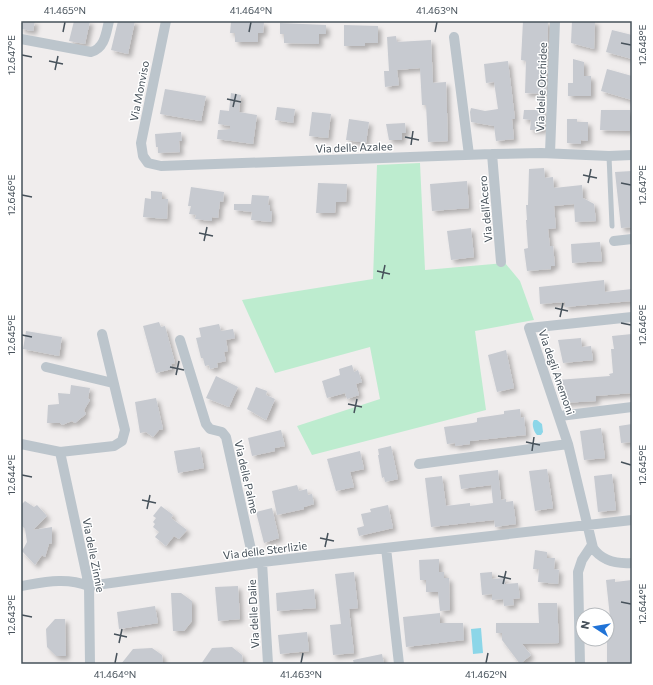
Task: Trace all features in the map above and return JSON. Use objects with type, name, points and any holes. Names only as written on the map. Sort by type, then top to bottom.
[{"type":"street","points":[[21,39],[91,52],[97,49],[104,41],[109,21]]},
{"type":"street","name":"Via Monviso","points":[[148,164],[142,156],[141,143],[166,21]]},
{"type":"street","name":"Via delle Orchidee","points":[[550,153],[555,21]]},
{"type":"street","points":[[454,38],[469,154]]},
{"type":"street","name":"Via delle Azalee","points":[[148,164],[161,166],[469,154],[550,153],[632,156]]},
{"type":"street","name":"Via dell'Acero","points":[[492,154],[501,262]]},
{"type":"street","points":[[614,242],[632,239]]},
{"type":"street","name":"Via degli Anemoni","points":[[592,545],[560,416],[529,328],[632,317]]},
{"type":"street","points":[[21,444],[60,452],[114,446],[122,441],[125,430],[102,334]]},
{"type":"street","name":"Via delle Palme","points":[[180,340],[206,424],[210,429],[222,432],[226,437],[258,563]]},
{"type":"street","points":[[46,367],[113,383]]},
{"type":"street","points":[[560,416],[632,408]]},
{"type":"street","points":[[420,464],[568,444]]},
{"type":"street","name":"Via delle Zinnie","points":[[60,452],[90,586],[90,664]]},
{"type":"street","name":"Via delle Sterlizie","points":[[21,586],[58,580],[72,581],[90,586],[258,563],[632,520]]},
{"type":"street","points":[[580,664],[578,572],[582,560],[592,545],[597,553],[607,560],[616,563],[632,563]]},
{"type":"street","points":[[386,548],[399,664]]},
{"type":"street","name":"Via delle Dalie","points":[[258,563],[268,664]]},
{"type":"lane","points":[[609,156],[612,226]]},
{"type":"green space","points":[[420,163],[425,270],[505,263],[520,281],[534,320],[475,331],[486,410],[312,455],[297,426],[380,399],[370,347],[275,373],[242,300],[373,279],[377,165]]},
{"type":"water","points":[[534,420],[537,420],[542,424],[543,432],[541,435],[537,435],[535,432],[533,426]]},
{"type":"water","points":[[481,628],[483,653],[473,654],[471,629]]},
{"type":"building","points":[[21,21],[35,21],[33,31],[21,29]]},
{"type":"building","points":[[74,21],[90,21],[85,44],[69,41]]},
{"type":"building","points":[[118,21],[135,21],[128,54],[111,50]]},
{"type":"building","points":[[523,21],[548,21],[546,94],[525,93],[526,61],[521,60]]},
{"type":"building","points":[[572,21],[595,21],[594,49],[571,43]]},
{"type":"building","points":[[231,22],[264,22],[263,33],[258,33],[258,42],[235,42],[235,33],[230,33]]},
{"type":"building","points":[[280,23],[326,25],[326,34],[319,34],[319,44],[284,43],[284,34],[280,34]]},
{"type":"building","points":[[344,25],[378,26],[378,43],[365,43],[365,46],[344,46]]},
{"type":"building","points":[[612,30],[632,35],[632,59],[606,52]]},
{"type":"building","points":[[396,36],[397,42],[431,40],[433,83],[446,82],[448,141],[428,142],[426,105],[422,105],[420,68],[397,70],[399,85],[385,87],[384,71],[389,71],[387,37]]},
{"type":"building","points":[[573,59],[584,62],[584,76],[591,76],[591,96],[568,96],[568,83],[573,83]]},
{"type":"building","points":[[508,61],[515,119],[512,119],[514,139],[496,141],[494,126],[471,122],[470,112],[471,108],[485,111],[498,109],[494,82],[486,83],[484,64]]},
{"type":"building","points":[[607,69],[632,76],[632,100],[601,91]]},
{"type":"building","points":[[165,89],[206,96],[201,121],[160,114]]},
{"type":"building","points":[[231,93],[241,95],[239,112],[257,115],[253,144],[217,139],[218,130],[230,129],[230,126],[218,124],[220,110],[229,111]]},
{"type":"building","points":[[277,107],[295,109],[293,123],[275,120]]},
{"type":"building","points":[[524,110],[545,110],[544,130],[530,130],[531,120],[523,119]]},
{"type":"building","points":[[601,110],[630,110],[630,131],[600,130]]},
{"type":"building","points":[[312,112],[331,114],[328,138],[309,136]]},
{"type":"building","points":[[349,119],[369,122],[366,143],[346,140]]},
{"type":"building","points":[[567,119],[577,119],[577,122],[588,122],[588,141],[581,140],[581,144],[567,143]]},
{"type":"building","points":[[405,123],[406,133],[402,133],[402,140],[389,140],[386,124]]},
{"type":"building","points":[[181,132],[182,141],[179,141],[180,152],[158,153],[155,134]]},
{"type":"building","points":[[544,168],[545,178],[553,177],[554,188],[582,185],[583,198],[594,204],[596,221],[575,222],[574,204],[554,206],[556,228],[548,229],[550,246],[553,246],[555,266],[551,266],[551,269],[527,271],[524,249],[528,248],[526,205],[528,205],[529,169]]},
{"type":"building","points":[[632,171],[632,227],[621,228],[615,172]]},
{"type":"building","points":[[467,181],[469,208],[432,211],[430,184]]},
{"type":"building","points":[[318,183],[347,184],[346,202],[336,202],[335,213],[316,213]]},
{"type":"building","points":[[191,187],[224,192],[223,202],[220,201],[218,218],[212,217],[212,221],[195,219],[196,215],[189,214],[191,206],[188,206]]},
{"type":"building","points":[[151,191],[162,192],[162,199],[168,199],[167,219],[143,217],[145,198],[151,199]]},
{"type":"building","points":[[252,195],[269,196],[268,205],[270,205],[270,211],[272,211],[271,222],[251,220],[252,212],[234,210],[234,204],[251,204]]},
{"type":"building","points":[[471,228],[474,257],[451,260],[447,231]]},
{"type":"building","points":[[600,242],[602,261],[572,263],[571,244]]},
{"type":"building","points":[[604,280],[605,292],[632,289],[632,301],[565,307],[565,302],[540,304],[539,287]]},
{"type":"building","points":[[159,322],[161,327],[165,326],[175,363],[171,364],[172,369],[156,373],[143,326]]},
{"type":"building","points":[[219,324],[221,331],[233,329],[235,338],[226,340],[228,351],[224,352],[226,361],[217,363],[218,367],[210,369],[209,365],[205,366],[203,358],[201,358],[196,338],[201,337],[199,328]]},
{"type":"building","points":[[26,331],[62,337],[59,356],[23,349]]},
{"type":"building","points":[[632,334],[632,393],[596,396],[596,401],[562,403],[561,392],[558,392],[557,380],[610,376],[609,374],[613,373],[611,349],[614,349],[612,336]]},
{"type":"building","points":[[581,338],[582,347],[591,346],[593,360],[563,363],[558,340]]},
{"type":"building","points":[[506,350],[514,388],[497,392],[488,355]]},
{"type":"building","points":[[352,365],[354,372],[358,370],[362,382],[356,384],[359,395],[347,399],[345,393],[327,398],[322,381],[340,375],[339,369]]},
{"type":"building","points":[[216,376],[238,387],[229,407],[206,398]]},
{"type":"building","points":[[71,385],[90,388],[88,398],[90,400],[84,410],[86,414],[75,423],[72,421],[62,425],[60,423],[47,423],[48,405],[59,404],[58,393],[70,394]]},
{"type":"building","points":[[256,387],[267,391],[266,395],[275,399],[266,420],[247,409]]},
{"type":"building","points":[[156,398],[163,429],[159,430],[153,437],[146,432],[140,433],[135,402]]},
{"type":"building","points":[[520,409],[521,418],[524,417],[526,435],[470,441],[470,444],[455,446],[455,443],[447,444],[444,427],[473,423],[477,422],[477,418],[504,414],[504,411]]},
{"type":"building","points":[[632,424],[632,442],[621,443],[619,426]]},
{"type":"building","points":[[601,428],[605,458],[584,460],[580,431]]},
{"type":"building","points":[[281,430],[285,446],[275,448],[275,451],[252,456],[248,438]]},
{"type":"building","points":[[391,446],[398,479],[385,482],[384,477],[382,478],[378,449]]},
{"type":"building","points":[[200,447],[204,468],[178,473],[174,451]]},
{"type":"building","points":[[360,451],[364,469],[350,472],[354,487],[336,491],[327,459]]},
{"type":"building","points":[[547,469],[553,508],[535,511],[529,471]]},
{"type":"building","points":[[498,470],[501,500],[506,499],[506,502],[513,501],[516,524],[495,527],[494,520],[431,527],[425,478],[442,476],[446,506],[470,503],[470,506],[493,503],[491,485],[461,489],[459,475]]},
{"type":"building","points":[[612,474],[616,510],[598,512],[594,476]]},
{"type":"building","points":[[297,485],[299,491],[307,489],[308,495],[312,494],[314,504],[304,507],[304,509],[277,515],[272,491]]},
{"type":"building","points":[[25,501],[34,507],[37,505],[47,516],[33,530],[52,527],[52,543],[49,544],[45,557],[42,555],[35,565],[22,551],[27,542],[25,529],[21,525],[21,505]]},
{"type":"building","points":[[388,505],[393,528],[359,536],[357,528],[364,526],[361,514],[371,512],[370,509]]},
{"type":"building","points":[[161,506],[173,515],[171,518],[187,530],[179,539],[174,536],[166,546],[155,537],[159,532],[153,527],[155,524],[153,522],[156,518],[153,516]]},
{"type":"building","points":[[272,508],[279,538],[264,543],[256,512]]},
{"type":"building","points":[[535,550],[547,552],[547,558],[555,558],[554,569],[559,570],[558,584],[538,582],[539,569],[533,569]]},
{"type":"building","points":[[439,559],[439,572],[444,572],[444,578],[449,578],[450,610],[440,611],[438,592],[426,592],[426,580],[420,580],[419,560]]},
{"type":"building","points":[[354,572],[358,608],[349,609],[354,653],[333,655],[330,625],[341,624],[335,574]]},
{"type":"building","points":[[492,572],[492,579],[505,578],[505,584],[518,583],[520,598],[513,599],[514,605],[504,606],[503,599],[492,600],[492,594],[482,595],[480,573]]},
{"type":"building","points":[[615,579],[615,582],[632,580],[632,664],[607,664],[607,647],[615,647],[615,607],[609,607],[606,580]]},
{"type":"building","points":[[238,586],[240,619],[218,621],[215,587]]},
{"type":"building","points":[[314,589],[316,608],[277,611],[276,593]]},
{"type":"building","points":[[171,593],[181,593],[192,601],[192,621],[184,631],[173,631]]},
{"type":"building","points":[[538,603],[557,603],[559,643],[522,644],[531,655],[520,664],[502,640],[502,633],[496,633],[496,623],[539,623]]},
{"type":"building","points":[[155,606],[158,623],[119,629],[117,612]]},
{"type":"building","points":[[440,613],[440,623],[463,623],[464,640],[406,647],[403,617]]},
{"type":"building","points":[[55,619],[65,619],[66,656],[56,656],[47,647],[46,629]]},
{"type":"building","points":[[307,632],[309,651],[280,654],[278,635]]},
{"type":"building","points":[[232,647],[242,655],[243,664],[201,664],[212,648]]},
{"type":"building","points":[[152,648],[162,655],[163,664],[121,664],[133,649]]},
{"type":"building","points":[[382,654],[384,664],[354,664],[353,660]]}]
